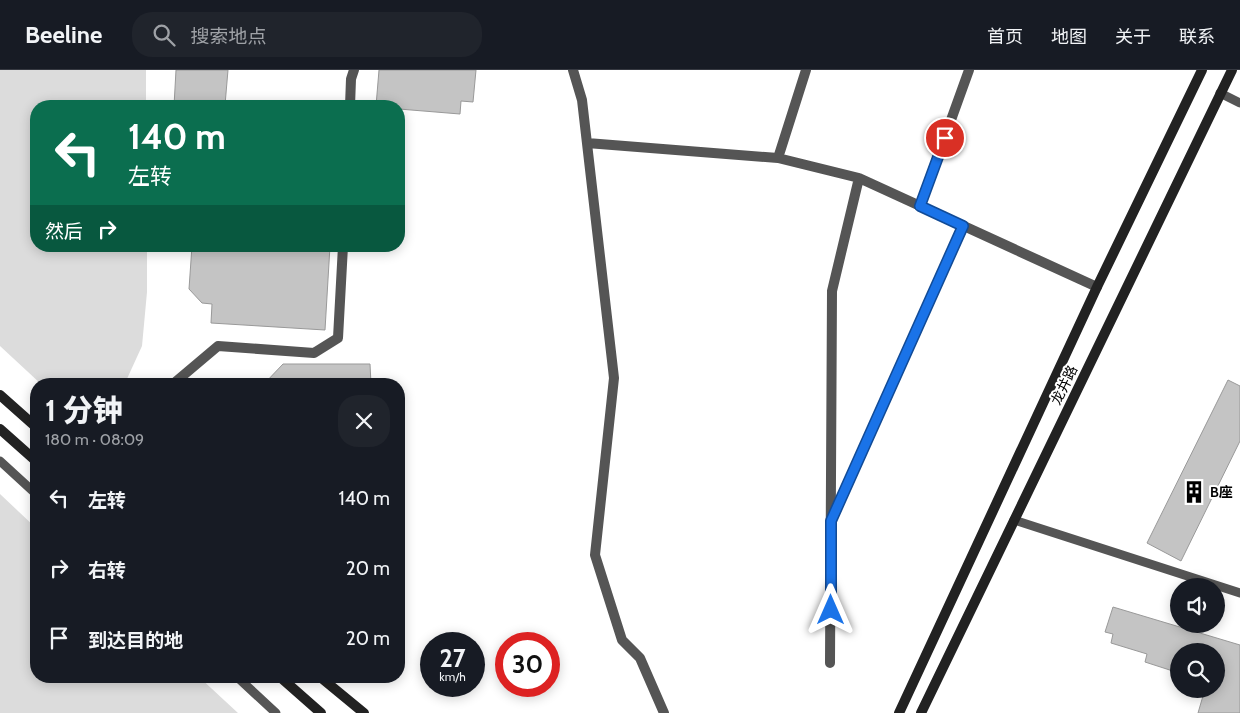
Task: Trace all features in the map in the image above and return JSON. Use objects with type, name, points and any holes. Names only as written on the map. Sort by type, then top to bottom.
[{"type":"street","points":[[350,100],[351,79],[354,70]]},
{"type":"street","points":[[573,70],[582,100],[614,378],[595,555],[622,640],[640,658],[664,713]]},
{"type":"street","points":[[778,158],[806,70]]},
{"type":"street","points":[[920,206],[969,70]]},
{"type":"street","name":"龙井路","points":[[899,713],[1097,287],[1202,70]]},
{"type":"street","name":"龙井路","points":[[921,713],[1232,70]]},
{"type":"street","points":[[587,143],[778,158],[859,178],[1097,287]]},
{"type":"street","points":[[830,663],[832,292],[859,178]]},
{"type":"street","points":[[831,521],[963,226]]},
{"type":"street","points":[[180,378],[218,346],[314,353],[338,338],[343,252]]},
{"type":"street","points":[[0,395],[30,422]]},
{"type":"street","points":[[0,429],[30,456]]},
{"type":"street","points":[[287,683],[321,713]]},
{"type":"street","points":[[328,683],[364,713]]},
{"type":"lane","points":[[1220,93],[1240,103]]},
{"type":"lane","points":[[0,460],[30,488]]},
{"type":"lane","points":[[1014,520],[1240,593]]},
{"type":"lane","points":[[244,683],[276,713]]},
{"type":"shaded area","points":[[0,70],[146,70],[146,100],[30,100],[30,252],[147,252],[147,292],[142,346],[127,378],[35,378],[0,346]]},
{"type":"shaded area","points":[[0,494],[30,522],[30,683],[206,683],[238,713],[0,713]]},
{"type":"building","points":[[176,70],[228,70],[225,100],[174,100]]},
{"type":"building","points":[[379,70],[476,70],[473,102],[461,101],[460,114],[405,109],[405,100],[376,100]]},
{"type":"building","points":[[192,252],[330,252],[325,330],[211,323],[212,304],[202,303],[189,289]]},
{"type":"building","points":[[283,364],[370,364],[371,378],[270,378]]},
{"type":"building","name":"B座","points":[[1228,380],[1240,386],[1240,441],[1181,561],[1147,543]]},
{"type":"building","points":[[1113,607],[1170,624],[1170,633],[1200,633],[1240,645],[1240,713],[1198,713],[1202,698],[1225,698],[1225,643],[1170,643],[1170,670],[1145,662],[1147,654],[1111,643],[1113,634],[1105,632]]},
{"type":"place","name":"B座","points":[[1194,492]]},
{"type":"route","points":[[831,610],[831,521],[963,226],[920,206],[945,138]]}]
